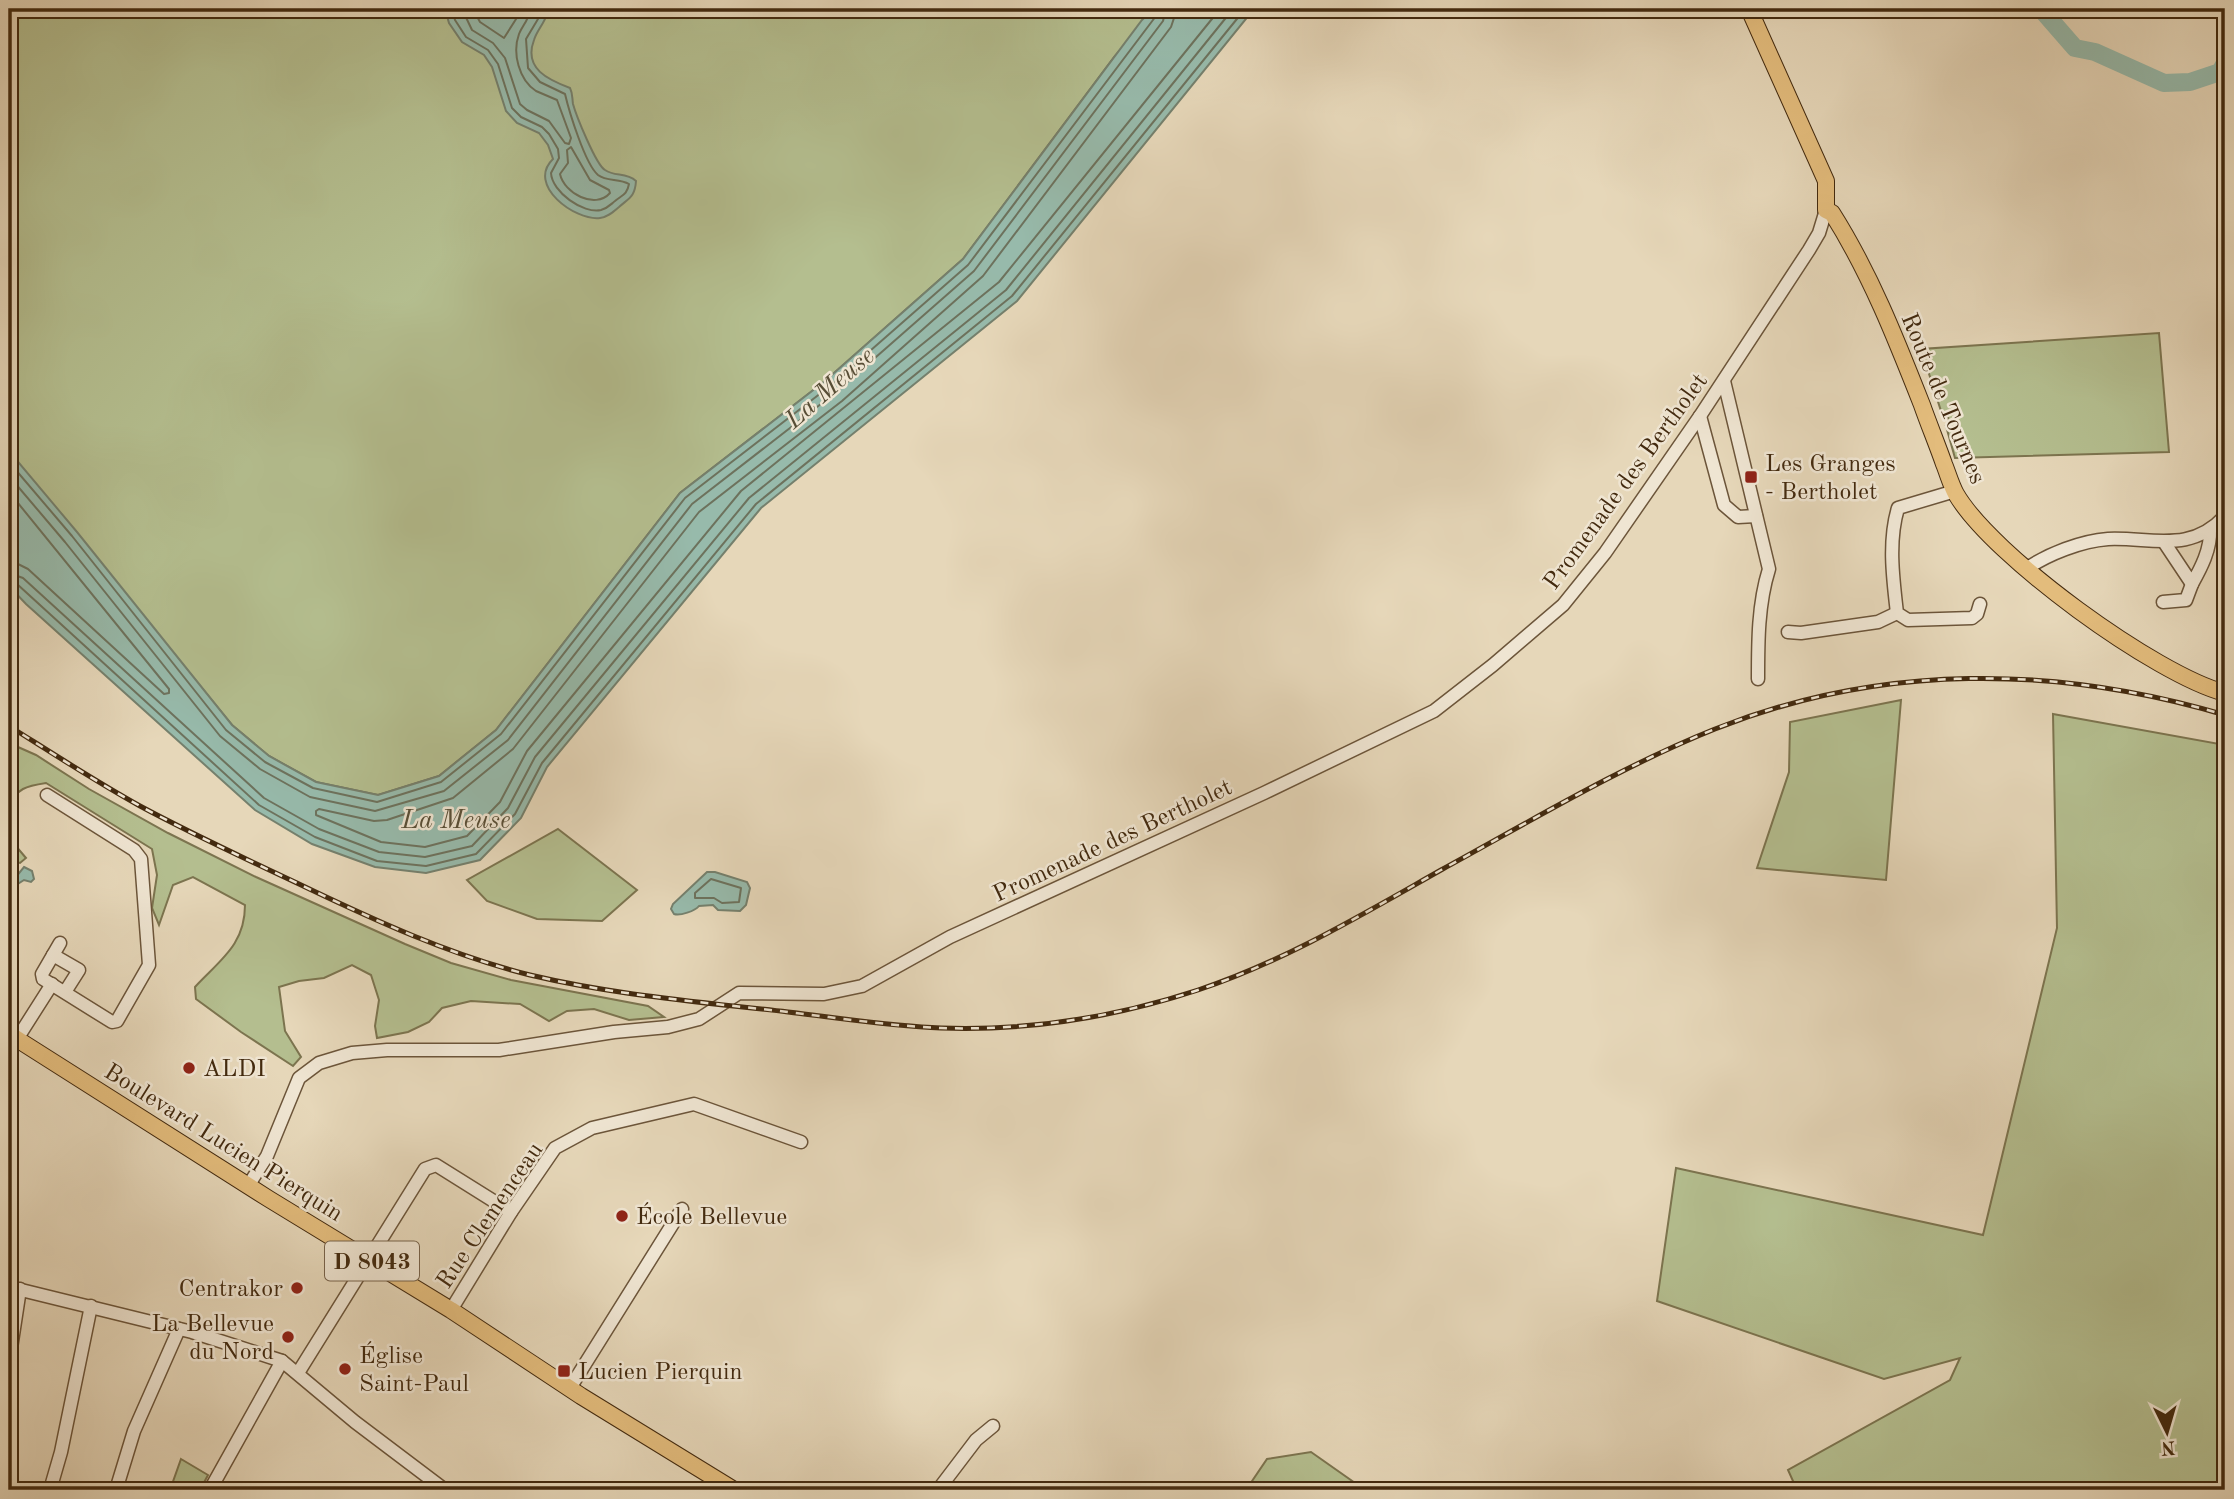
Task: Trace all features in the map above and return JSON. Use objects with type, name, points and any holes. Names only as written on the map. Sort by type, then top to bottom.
[{"type":"main road","points":[[1749,9],[1826,181],[1826,210]]},
{"type":"main road","name":"Route de Tournes","points":[[1826,210],[1832,213],[1855,250],[1902,354],[1955,491],[1988,533],[2064,600],[2157,663],[2201,686],[2225,693]]},
{"type":"main road","name":"Boulevard Lucien Pierquin","points":[[13,1037],[734,1490]]},
{"type":"street","name":"Promenade des Bertholet","points":[[248,1186],[267,1156],[299,1078],[319,1063],[352,1053],[387,1050],[499,1050],[614,1032],[668,1027],[691,1023],[740,993],[824,994],[862,986],[950,937],[1264,793],[1434,711],[1563,606],[1605,553],[1724,381],[1809,250],[1819,233],[1826,210]]},
{"type":"street","points":[[1724,381],[1769,569],[1764,586],[1759,635],[1758,679]]},
{"type":"street","points":[[1700,416],[1724,505],[1730,513],[1738,517],[1756,516]]},
{"type":"street","points":[[1897,613],[1892,572],[1895,517],[1898,508],[1955,491]]},
{"type":"street","points":[[2026,569],[2080,544],[2107,539],[2164,542],[2192,539],[2210,530],[2225,516]]},
{"type":"street","points":[[2163,603],[2186,600],[2201,569],[2211,538],[2210,530]]},
{"type":"street","points":[[2164,542],[2192,584]]},
{"type":"street","points":[[1897,613],[1908,620],[1972,618],[1978,614],[1980,604]]},
{"type":"street","points":[[1788,632],[1801,633],[1878,622],[1897,613]]},
{"type":"street","points":[[47,795],[134,850],[141,859],[149,965],[117,1021],[112,1022],[43,979],[42,974],[60,943]]},
{"type":"street","points":[[53,955],[79,970],[65,992]]},
{"type":"street","points":[[13,1037],[52,984]]},
{"type":"street","name":"Rue Clemenceau","points":[[451,1310],[511,1212],[555,1149],[592,1128],[694,1104],[801,1142]]},
{"type":"street","points":[[298,1373],[425,1169],[436,1165],[511,1212]]},
{"type":"street","points":[[570,1388],[682,1209]]},
{"type":"street","points":[[9,1361],[15,1288],[179,1329],[282,1360],[355,1422],[445,1490]]},
{"type":"street","points":[[50,1490],[61,1452],[91,1306]]},
{"type":"street","points":[[116,1490],[134,1431],[179,1329]]},
{"type":"street","points":[[209,1490],[282,1360]]},
{"type":"street","points":[[938,1490],[976,1440],[993,1426]]},
{"type":"shaded area","points":[[9,9],[1158,9],[1115,56],[963,259],[825,381],[680,493],[496,730],[439,776],[378,795],[316,782],[269,756],[232,725],[9,453]]},
{"type":"shaded area","points":[[2159,333],[2169,452],[1955,458],[1946,426],[1949,426],[1948,415],[1942,414],[1921,349]]},
{"type":"shaded area","points":[[1901,700],[1886,880],[1757,868],[1789,772],[1790,722]]},
{"type":"shaded area","points":[[2053,714],[2225,745],[2225,1490],[1797,1490],[1788,1470],[1950,1380],[1960,1358],[1884,1379],[1657,1301],[1676,1168],[1983,1235],[2057,928]]},
{"type":"shaded area","points":[[9,743],[36,755],[89,789],[168,833],[256,877],[405,944],[451,963],[511,980],[648,1006],[664,1017],[629,1020],[594,1009],[567,1011],[549,1021],[520,1004],[471,1001],[442,1008],[429,1022],[408,1032],[377,1038],[375,1026],[379,1000],[371,975],[352,965],[324,978],[279,987],[285,1031],[301,1057],[293,1066],[196,999],[195,987],[222,960],[236,941],[244,919],[245,905],[193,877],[173,885],[159,925],[152,908],[157,875],[152,849],[46,783],[23,789],[9,807]]},
{"type":"shaded area","points":[[558,829],[637,890],[602,921],[537,919],[487,901],[467,880]]},
{"type":"shaded area","points":[[9,838],[26,858],[20,863],[9,860]]},
{"type":"shaded area","points":[[1311,1452],[1365,1490],[1246,1490],[1267,1459]]},
{"type":"shaded area","points":[[181,1459],[208,1475],[200,1490],[170,1490]]},
{"type":"water","points":[[445,9],[542,9],[547,14],[535,36],[532,59],[535,66],[546,77],[570,88],[578,118],[601,166],[609,172],[628,176],[636,181],[629,199],[606,217],[600,218],[578,214],[557,199],[545,180],[546,169],[553,159],[548,145],[539,133],[517,123],[506,111],[492,67],[484,55],[462,42],[449,23]]},
{"type":"water","name":"La Meuse","points":[[1153,9],[1254,9],[1017,301],[761,508],[547,767],[521,818],[480,860],[426,873],[375,867],[312,844],[255,810],[9,586],[9,451],[232,725],[269,756],[316,782],[378,795],[439,776],[496,730],[680,493],[825,381],[963,259],[1142,20]]},
{"type":"water","points":[[24,867],[32,871],[34,879],[31,882],[24,880],[16,885],[15,878]]},
{"type":"water","points":[[707,872],[747,882],[750,888],[746,905],[740,911],[718,910],[713,905],[699,906],[687,913],[674,914],[671,909],[673,904]]},
{"type":"waterway","points":[[2041,9],[2075,48],[2095,52],[2164,83],[2190,82],[2220,72],[2225,63]]},
{"type":"railway","points":[[9,726],[123,796],[199,836],[384,923],[500,967],[562,982],[658,997],[884,1024],[973,1028],[1038,1024],[1103,1015],[1167,1000],[1230,979],[1322,936],[1576,795],[1645,760],[1715,729],[1778,707],[1841,692],[1905,682],[1969,678],[2033,680],[2097,687],[2225,715]]},
{"type":"place","name":"Les Granges - Bertholet","points":[[1751,477]]},
{"type":"place","name":"ALDI","points":[[189,1068]]},
{"type":"place","name":"École Bellevue","points":[[622,1216]]},
{"type":"place","name":"Centrakor","points":[[297,1288]]},
{"type":"place","name":"La Bellevue du Nord","points":[[288,1337]]},
{"type":"place","name":"Église Saint-Paul","points":[[345,1369]]},
{"type":"place","name":"Lucien Pierquin","points":[[564,1371]]}]
